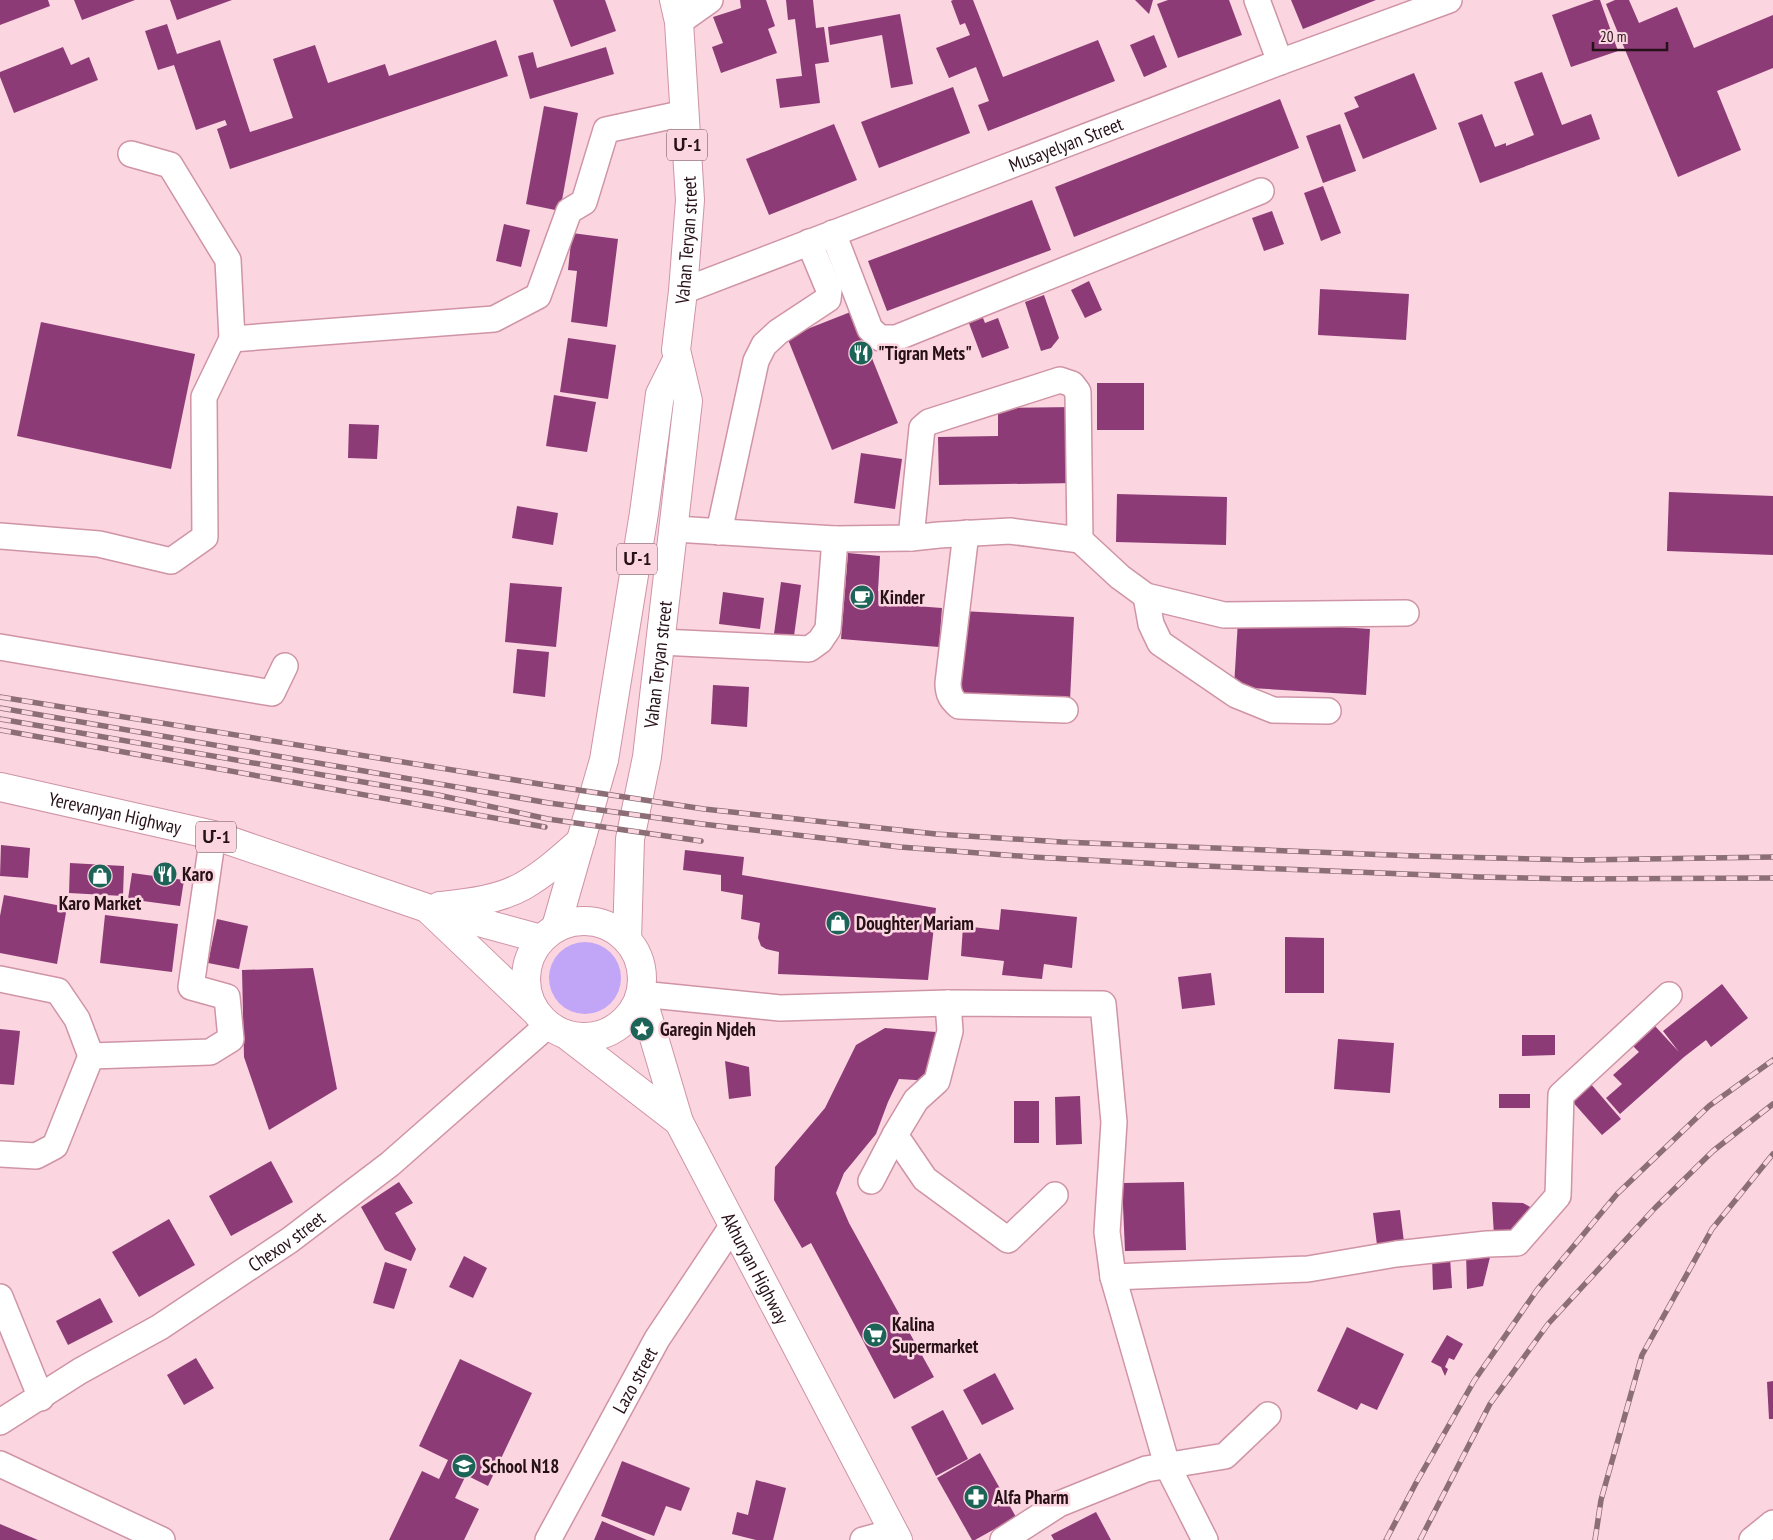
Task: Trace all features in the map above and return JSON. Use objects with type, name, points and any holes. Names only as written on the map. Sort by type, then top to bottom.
[{"type":"main road","name":"Vahan Teryan street","points":[[627,940],[630,839],[647,757],[675,529],[688,401],[676,350],[690,200],[677,11]]},
{"type":"main road","name":"Vahan Teryan street","points":[[549,933],[581,841],[604,760],[644,513],[660,394],[677,360]]},
{"type":"main road","name":"Yerevanyan Highway","points":[[0,787],[213,835],[427,908],[549,933]]},
{"type":"main road","points":[[427,908],[469,903],[502,895],[522,886],[547,870],[581,841]]},
{"type":"main road","name":"Yerevanyan Highway","points":[[427,908],[550,1024]]},
{"type":"main road","points":[[641,994],[633,1012],[620,1025],[603,1035],[584,1038],[550,1024],[529,993],[526,974],[531,956],[549,933],[574,922],[594,922],[612,928],[627,940],[637,956],[642,974],[641,994],[679,1122]]},
{"type":"main road","name":"Akhuryan Highway","points":[[550,1024],[679,1122],[896,1536]]},
{"type":"street","points":[[677,11],[710,0]]},
{"type":"street","points":[[1257,0],[1280,62]]},
{"type":"street","name":"Musayelyan Street","points":[[683,291],[1280,62],[1448,0]]},
{"type":"street","points":[[232,339],[494,319],[538,296],[569,211],[584,202],[606,130],[685,113]]},
{"type":"street","points":[[0,536],[99,544],[171,561],[205,537],[204,397],[232,339],[228,260],[170,165],[131,154]]},
{"type":"street","points":[[833,233],[870,329],[880,338],[896,338],[1261,191]]},
{"type":"street","points":[[719,532],[756,361],[764,345],[778,332],[828,299],[829,290],[809,242]]},
{"type":"street","points":[[911,538],[922,428],[929,422],[1060,380],[1072,384],[1078,392],[1080,540]]},
{"type":"street","points":[[675,529],[835,539],[911,538],[1010,531],[1080,540],[1120,577],[1146,596],[1224,615],[1406,613]]},
{"type":"street","points":[[966,533],[948,683],[948,692],[951,699],[959,706],[1065,710]]},
{"type":"street","points":[[660,642],[809,650],[820,641],[828,629],[835,539]]},
{"type":"street","points":[[1146,596],[1151,624],[1160,643],[1236,696],[1273,710],[1328,711]]},
{"type":"street","points":[[0,647],[272,693],[285,666]]},
{"type":"street","points":[[91,1056],[210,1052],[231,1039],[227,997],[191,987],[213,835]]},
{"type":"street","points":[[0,979],[58,991],[76,1019],[91,1056],[56,1146],[36,1156],[0,1154]]},
{"type":"street","points":[[641,994],[780,1008],[948,1003],[1104,1004],[1114,1122],[1107,1232],[1113,1276],[1167,1465],[1205,1540]]},
{"type":"street","points":[[1113,1276],[1308,1269],[1396,1254],[1487,1244],[1517,1243],[1558,1196],[1561,1096],[1669,995]]},
{"type":"street","points":[[871,1181],[916,1100],[937,1082],[950,1031],[948,1003]]},
{"type":"street","name":"Chexov street","points":[[0,1422],[41,1398],[80,1371],[160,1327],[290,1240],[390,1164],[550,1024]]},
{"type":"street","points":[[895,1135],[925,1178],[1008,1240],[1055,1195]]},
{"type":"street","name":"Lazo street","points":[[548,1540],[657,1339],[733,1225]]},
{"type":"street","points":[[0,1297],[41,1398]]},
{"type":"street","points":[[1003,1540],[1058,1504],[1146,1469],[1225,1456],[1268,1415]]},
{"type":"street","points":[[0,1464],[120,1531],[162,1540]]},
{"type":"street","points":[[1752,1540],[1773,1524]]},
{"type":"street","points":[[863,1540],[896,1536]]},
{"type":"shaded area","points":[[592,942],[611,952],[619,964],[621,978],[619,992],[611,1004],[599,1012],[578,1014],[559,1004],[551,992],[549,971],[559,952],[571,944]]},
{"type":"building","points":[[0,0],[48,0],[50,6],[0,25]]},
{"type":"building","points":[[74,0],[135,0],[82,20]]},
{"type":"building","points":[[170,0],[232,0],[177,20]]},
{"type":"building","points":[[553,0],[605,0],[616,31],[571,47]]},
{"type":"building","points":[[740,0],[766,0],[775,26],[768,29],[777,53],[721,73],[712,47],[723,43],[713,17],[741,8]]},
{"type":"building","points":[[786,0],[813,0],[816,28],[824,27],[829,62],[815,64],[820,103],[780,108],[776,79],[802,76],[795,19],[788,20]]},
{"type":"building","points":[[973,0],[1003,77],[1098,40],[1115,81],[988,131],[978,105],[989,101],[976,67],[949,78],[936,48],[970,35],[965,23],[960,25],[951,1]]},
{"type":"building","points":[[1135,0],[1153,0],[1149,14]]},
{"type":"building","points":[[1168,0],[1229,0],[1242,35],[1178,58],[1157,4]]},
{"type":"building","points":[[1291,0],[1376,0],[1303,29]]},
{"type":"building","points":[[1594,0],[1600,0],[1618,51],[1571,67],[1552,15]]},
{"type":"building","points":[[1615,0],[1629,0],[1639,23],[1677,7],[1694,48],[1773,15],[1773,68],[1717,91],[1741,150],[1678,177],[1606,4]]},
{"type":"building","points":[[900,14],[913,84],[891,88],[882,35],[830,45],[828,27]]},
{"type":"building","points":[[167,24],[177,54],[220,40],[250,132],[293,118],[273,59],[315,45],[328,83],[385,64],[389,76],[496,40],[508,76],[230,169],[217,129],[227,125],[225,120],[196,130],[174,65],[158,70],[145,31]]},
{"type":"building","points":[[1154,35],[1167,67],[1144,77],[1130,45]]},
{"type":"building","points":[[63,47],[71,65],[89,57],[98,80],[14,113],[0,77],[0,72]]},
{"type":"building","points":[[606,47],[614,74],[530,99],[518,56],[533,52],[537,68]]},
{"type":"building","points":[[1542,72],[1562,125],[1591,114],[1600,139],[1480,183],[1458,123],[1482,114],[1495,147],[1506,143],[1506,146],[1534,135],[1514,82]]},
{"type":"building","points":[[1414,73],[1437,129],[1363,159],[1344,113],[1359,107],[1354,97]]},
{"type":"building","points":[[953,87],[970,133],[879,168],[861,122]]},
{"type":"building","points":[[1280,99],[1299,148],[1074,237],[1055,187]]},
{"type":"building","points":[[544,106],[578,113],[560,211],[526,204]]},
{"type":"building","points":[[834,124],[857,180],[769,215],[746,159]]},
{"type":"building","points":[[1340,124],[1356,171],[1323,183],[1306,136]]},
{"type":"building","points":[[1323,186],[1341,233],[1321,241],[1304,193]]},
{"type":"building","points":[[1032,200],[1051,250],[887,311],[868,261]]},
{"type":"building","points":[[1272,211],[1284,244],[1264,251],[1252,218]]},
{"type":"building","points":[[504,224],[530,230],[521,267],[496,261]]},
{"type":"building","points":[[572,233],[618,239],[607,327],[571,322],[577,271],[568,270]]},
{"type":"building","points":[[1089,281],[1102,310],[1085,318],[1071,290]]},
{"type":"building","points":[[1320,289],[1409,294],[1406,340],[1318,335]]},
{"type":"building","points":[[1044,295],[1059,338],[1051,348],[1041,351],[1025,302]]},
{"type":"building","points":[[853,311],[898,423],[832,450],[787,337]]},
{"type":"building","points":[[981,313],[985,323],[998,318],[1009,348],[982,358],[967,318]]},
{"type":"building","points":[[41,322],[195,354],[171,469],[17,436]]},
{"type":"building","points":[[568,338],[616,345],[608,399],[560,392]]},
{"type":"building","points":[[1097,383],[1144,383],[1144,430],[1097,430]]},
{"type":"building","points":[[554,395],[596,402],[587,452],[546,446]]},
{"type":"building","points":[[1075,407],[1076,483],[939,485],[938,437],[998,436],[998,408]]},
{"type":"building","points":[[349,424],[379,425],[377,459],[348,458]]},
{"type":"building","points":[[861,453],[902,459],[895,509],[854,503]]},
{"type":"building","points":[[1669,492],[1773,496],[1773,555],[1667,551]]},
{"type":"building","points":[[1117,494],[1227,497],[1226,545],[1116,542]]},
{"type":"building","points":[[517,506],[558,513],[553,545],[512,538]]},
{"type":"building","points":[[848,553],[880,556],[878,591],[890,592],[889,604],[942,608],[939,647],[841,639]]},
{"type":"building","points":[[781,582],[801,585],[794,636],[774,634]]},
{"type":"building","points":[[510,583],[562,587],[556,647],[505,642]]},
{"type":"building","points":[[723,592],[764,598],[760,629],[719,624]]},
{"type":"building","points":[[962,611],[1074,617],[1070,700],[959,695]]},
{"type":"building","points":[[1238,620],[1370,629],[1366,695],[1234,687]]},
{"type":"building","points":[[517,649],[549,652],[545,697],[513,693]]},
{"type":"building","points":[[713,685],[749,687],[747,727],[711,724]]},
{"type":"building","points":[[1,845],[30,848],[28,878],[0,876]]},
{"type":"building","points":[[685,850],[744,857],[742,875],[936,908],[928,980],[778,974],[779,952],[761,946],[758,938],[760,923],[741,919],[743,895],[721,891],[721,875],[683,870]]},
{"type":"building","points":[[70,863],[124,866],[123,896],[69,893]]},
{"type":"building","points":[[132,873],[184,880],[180,906],[128,899]]},
{"type":"building","points":[[4,895],[67,907],[57,964],[0,953],[0,916]]},
{"type":"building","points":[[1001,909],[1077,917],[1072,968],[1044,964],[1042,979],[1002,975],[1004,961],[961,956],[963,926],[999,930]]},
{"type":"building","points":[[105,915],[178,924],[172,972],[100,963]]},
{"type":"building","points":[[217,919],[248,926],[239,969],[208,963]]},
{"type":"building","points":[[1285,937],[1324,938],[1324,993],[1285,993]]},
{"type":"building","points":[[313,968],[337,1089],[269,1130],[244,1057],[242,970]]},
{"type":"building","points":[[1211,973],[1215,1005],[1182,1009],[1178,977]]},
{"type":"building","points":[[1722,984],[1748,1018],[1711,1047],[1706,1040],[1620,1114],[1606,1098],[1622,1084],[1613,1075],[1639,1052],[1633,1046],[1655,1026],[1679,1052],[1663,1031]]},
{"type":"building","points":[[885,1028],[936,1032],[931,1081],[899,1079],[876,1134],[844,1173],[836,1193],[849,1223],[934,1377],[894,1399],[811,1243],[802,1248],[774,1200],[775,1167],[825,1108],[856,1045]]},
{"type":"building","points":[[0,1029],[20,1031],[14,1085],[0,1084]]},
{"type":"building","points":[[1522,1035],[1555,1035],[1555,1055],[1522,1056]]},
{"type":"building","points":[[1338,1039],[1394,1043],[1390,1093],[1334,1089]]},
{"type":"building","points":[[725,1061],[749,1067],[751,1096],[729,1099]]},
{"type":"building","points":[[1590,1083],[1621,1119],[1602,1135],[1571,1100]]},
{"type":"building","points":[[1499,1094],[1530,1094],[1530,1108],[1499,1108]]},
{"type":"building","points":[[1080,1096],[1082,1144],[1056,1145],[1055,1097]]},
{"type":"building","points":[[1014,1101],[1039,1101],[1039,1143],[1014,1143]]},
{"type":"building","points":[[271,1161],[293,1202],[231,1236],[209,1196]]},
{"type":"building","points":[[399,1182],[413,1203],[395,1213],[416,1249],[411,1261],[385,1250],[361,1207]]},
{"type":"building","points":[[1184,1182],[1186,1250],[1125,1251],[1122,1183]]},
{"type":"building","points":[[1492,1202],[1523,1203],[1532,1208],[1524,1231],[1494,1235]]},
{"type":"building","points":[[1400,1210],[1404,1242],[1377,1245],[1373,1213]]},
{"type":"building","points":[[169,1219],[195,1265],[139,1297],[112,1252]]},
{"type":"building","points":[[1466,1252],[1491,1253],[1483,1286],[1467,1289]]},
{"type":"building","points":[[464,1256],[487,1268],[473,1298],[449,1287]]},
{"type":"building","points":[[1432,1257],[1450,1257],[1452,1288],[1433,1290]]},
{"type":"building","points":[[385,1262],[407,1269],[394,1309],[373,1303]]},
{"type":"building","points":[[100,1298],[113,1322],[68,1345],[56,1321]]},
{"type":"building","points":[[1347,1327],[1404,1354],[1377,1410],[1361,1403],[1357,1410],[1317,1391]]},
{"type":"building","points":[[1447,1335],[1463,1344],[1454,1360],[1449,1358],[1445,1367],[1448,1369],[1445,1376],[1441,1367],[1431,1362]]},
{"type":"building","points":[[196,1358],[214,1388],[184,1405],[167,1375]]},
{"type":"building","points":[[460,1359],[532,1393],[488,1486],[466,1475],[455,1498],[479,1509],[464,1540],[389,1540],[422,1471],[439,1479],[448,1460],[419,1446]]},
{"type":"building","points":[[995,1373],[1014,1409],[982,1425],[963,1390]]},
{"type":"building","points":[[1773,1381],[1773,1419],[1769,1419],[1767,1382]]},
{"type":"building","points":[[943,1410],[968,1459],[936,1476],[911,1427]]},
{"type":"building","name":"Alfa Pharm","points":[[980,1453],[1016,1517],[972,1540],[937,1478]]},
{"type":"building","points":[[622,1461],[690,1488],[681,1511],[666,1506],[654,1536],[601,1516]]},
{"type":"building","points":[[756,1480],[786,1488],[773,1540],[756,1540],[732,1534],[737,1512],[748,1515]]},
{"type":"building","points":[[1096,1512],[1111,1540],[1054,1540],[1051,1535]]},
{"type":"building","points":[[602,1521],[647,1540],[594,1540]]},
{"type":"building","points":[[0,1524],[38,1540],[0,1540]]},
{"type":"railway","points":[[0,697],[704,809],[936,834],[1062,842],[1416,856],[1580,860],[1773,857]]},
{"type":"railway","points":[[0,708],[549,803],[702,824],[900,847],[1032,857],[1181,865],[1479,877],[1577,879],[1773,878]]},
{"type":"railway","points":[[0,719],[438,795],[548,819],[701,841]]},
{"type":"railway","points":[[0,730],[545,827]]},
{"type":"railway","points":[[1386,1540],[1474,1381],[1537,1290],[1617,1194],[1709,1106],[1773,1060]]},
{"type":"railway","points":[[1420,1540],[1490,1404],[1548,1324],[1655,1208],[1713,1151],[1773,1104]]},
{"type":"railway","points":[[1595,1540],[1601,1500],[1642,1355],[1712,1229],[1773,1154]]},
{"type":"place","name":"\"Tigran Mets\"","points":[[861,353]]},
{"type":"place","name":"Kinder","points":[[862,597]]},
{"type":"place","name":"Karo","points":[[165,874]]},
{"type":"place","name":"Karo Market","points":[[100,876]]},
{"type":"place","name":"Doughter Mariam","points":[[838,923]]},
{"type":"place","name":"Garegin Njdeh","points":[[642,1029]]},
{"type":"place","name":"Kalina Supermarket","points":[[875,1335]]},
{"type":"place","name":"School N18","points":[[464,1466]]},
{"type":"place","name":"Alfa Pharm","points":[[976,1497]]}]
